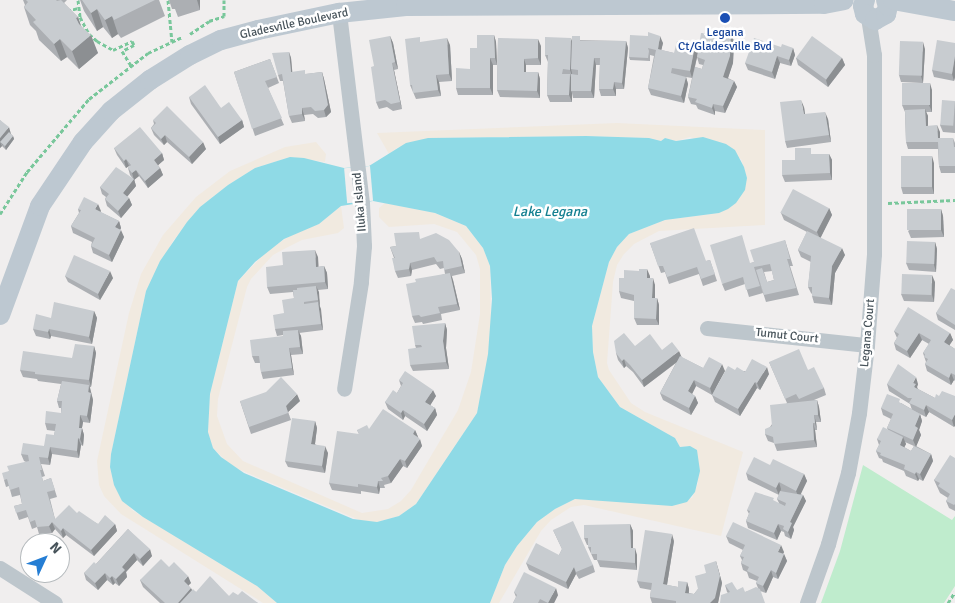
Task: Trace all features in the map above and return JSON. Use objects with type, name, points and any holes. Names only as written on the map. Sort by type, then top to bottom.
[{"type":"main road","name":"Gladesville Boulevard","points":[[0,315],[40,206],[83,142],[111,111],[169,67],[207,46],[240,34],[339,14],[406,6],[466,4],[824,4],[844,0]]},
{"type":"main road","name":"Gladesville Boulevard","points":[[824,4],[839,10],[926,8],[955,11]]},
{"type":"street","name":"Legana Court","points":[[808,603],[833,529],[848,473],[859,413],[873,269],[874,55],[878,9]]},
{"type":"street","name":"Iluka Island","points":[[339,14],[362,202],[364,246],[361,282],[344,389]]},
{"type":"street","name":"Tumut Court","points":[[707,328],[867,344]]},
{"type":"street","points":[[0,568],[55,603]]},
{"type":"path","points":[[78,0],[80,17],[89,34],[113,50],[132,41],[134,44],[122,51],[132,67]]},
{"type":"path","points":[[169,0],[172,42]]},
{"type":"path","points":[[0,214],[26,172],[89,99],[148,53],[193,32],[208,21],[224,16],[224,0]]},
{"type":"path","points":[[62,17],[68,10],[78,8]]},
{"type":"path","points":[[84,39],[89,34]]},
{"type":"path","points":[[874,203],[955,200]]},
{"type":"path","points":[[948,603],[955,592]]},
{"type":"green space","points":[[863,465],[952,520],[955,516],[955,586],[944,603],[821,603],[840,551]]},
{"type":"sand","points":[[617,123],[765,130],[765,225],[659,231],[634,244],[624,254],[617,265],[613,282],[607,363],[609,370],[631,403],[645,412],[743,452],[721,536],[584,505],[571,507],[551,520],[541,531],[499,603],[490,603],[505,565],[517,546],[537,522],[555,509],[575,499],[692,498],[698,483],[688,446],[680,447],[675,438],[620,407],[598,377],[593,352],[592,326],[609,262],[617,247],[629,234],[665,220],[719,213],[747,178],[741,159],[690,137],[676,141],[665,138],[661,141],[649,138],[586,136],[428,138],[397,148],[389,154],[377,133]]},
{"type":"sand","points":[[316,142],[326,154],[325,162],[290,157],[255,168],[228,185],[200,207],[173,241],[146,291],[111,454],[110,467],[114,485],[132,510],[257,586],[277,603],[263,603],[121,514],[104,496],[99,485],[97,461],[129,313],[141,274],[163,235],[196,197],[230,171],[285,147]]},
{"type":"sand","points":[[385,203],[435,213],[466,226],[483,248],[490,266],[491,330],[485,380],[477,413],[416,504],[399,516],[377,522],[364,522],[231,466],[213,448],[210,440],[208,432],[210,394],[238,281],[268,250],[296,232],[319,224],[341,206],[344,228],[338,233],[302,240],[286,248],[273,255],[251,279],[247,287],[218,399],[217,416],[227,444],[243,461],[362,513],[388,509],[401,501],[411,490],[458,410],[471,372],[480,314],[480,269],[476,255],[457,232],[434,224],[389,227],[379,217],[379,208]]},
{"type":"water","name":"Lake Legana","points":[[586,136],[649,138],[661,141],[665,138],[676,141],[703,137],[726,144],[735,150],[744,167],[747,178],[745,190],[736,203],[719,213],[665,220],[629,234],[617,247],[609,262],[592,326],[593,352],[598,377],[620,407],[675,438],[680,447],[690,446],[697,450],[700,471],[695,492],[687,502],[672,506],[575,499],[555,509],[537,522],[517,546],[505,565],[490,603],[277,603],[257,586],[143,517],[122,501],[114,485],[110,467],[111,454],[146,291],[160,261],[187,222],[200,207],[228,185],[255,168],[290,157],[304,158],[344,168],[369,166],[406,143],[428,138]],"holes":[[[373,201],[435,213],[466,226],[483,248],[490,266],[492,299],[488,354],[477,413],[416,504],[399,516],[377,522],[353,519],[244,473],[221,457],[213,448],[208,432],[210,394],[238,281],[255,262],[284,239],[319,224],[341,206]]]},
{"type":"pier","points":[[370,166],[373,201],[347,203],[344,168]]},
{"type":"building","points":[[26,0],[61,0],[78,17],[76,18],[79,24],[91,35],[72,51],[60,39],[54,44],[33,22],[36,20],[24,7],[28,2]]},
{"type":"building","points":[[82,0],[155,0],[114,20],[112,16],[105,20],[97,9],[91,13]]},
{"type":"building","points":[[648,32],[660,36],[658,49],[674,53],[677,41],[695,46],[690,71],[672,68],[671,73],[686,77],[681,96],[648,88],[656,50],[648,48]]},
{"type":"building","points":[[701,33],[731,34],[730,56],[723,77],[734,81],[723,106],[713,104],[712,108],[695,102],[697,99],[688,97],[695,67],[702,69],[705,60],[697,57]]},
{"type":"building","points":[[477,35],[494,35],[495,58],[490,58],[490,88],[456,88],[456,68],[470,69],[470,48],[477,48]]},
{"type":"building","points":[[630,35],[648,36],[648,58],[629,57]]},
{"type":"building","points":[[390,36],[395,62],[392,63],[400,102],[391,104],[385,100],[376,102],[371,67],[374,66],[369,40]]},
{"type":"building","points":[[572,36],[580,36],[580,41],[626,41],[622,83],[614,82],[613,89],[599,89],[600,58],[594,58],[591,91],[571,91],[571,74],[578,75],[578,70],[571,69]]},
{"type":"building","points":[[812,36],[842,58],[826,80],[796,58]]},
{"type":"building","points":[[420,37],[420,42],[447,38],[449,74],[436,75],[438,90],[413,93],[412,85],[410,85],[405,39]]},
{"type":"building","points":[[545,37],[571,38],[570,70],[563,69],[562,74],[570,74],[569,95],[547,95],[548,55],[545,55]]},
{"type":"building","points":[[498,38],[538,39],[538,58],[524,59],[524,72],[538,72],[537,91],[497,90]]},
{"type":"building","points":[[754,38],[781,47],[782,44],[793,48],[789,60],[777,56],[772,72],[745,63]]},
{"type":"building","points":[[937,40],[955,43],[952,74],[932,70]]},
{"type":"building","points":[[900,41],[923,42],[922,76],[899,75]]},
{"type":"building","points":[[289,52],[291,72],[305,70],[305,74],[322,72],[328,105],[324,110],[315,111],[311,107],[302,108],[302,114],[289,116],[282,74],[278,75],[272,53]]},
{"type":"building","points":[[270,59],[277,77],[265,81],[282,118],[252,129],[234,72]]},
{"type":"building","points":[[902,83],[930,83],[930,105],[902,105]]},
{"type":"building","points":[[205,85],[221,108],[229,102],[242,120],[218,137],[189,97]]},
{"type":"building","points":[[801,100],[804,114],[825,112],[829,135],[785,141],[780,102]]},
{"type":"building","points":[[942,100],[955,101],[953,126],[940,125]]},
{"type":"building","points":[[167,106],[203,142],[189,157],[165,135],[161,139],[151,128],[156,123],[153,120]]},
{"type":"building","points":[[925,109],[926,126],[937,125],[938,138],[953,138],[955,166],[939,166],[938,142],[906,142],[905,110]]},
{"type":"building","points":[[0,120],[9,127],[0,138]]},
{"type":"building","points":[[140,127],[162,153],[154,160],[160,168],[145,181],[136,170],[132,173],[128,168],[131,165],[126,159],[124,161],[114,148]]},
{"type":"building","points":[[9,132],[13,136],[5,146],[0,142]]},
{"type":"building","points":[[795,148],[811,148],[811,154],[829,154],[830,173],[782,175],[782,160],[795,160]]},
{"type":"building","points":[[901,156],[932,156],[932,187],[901,187]]},
{"type":"building","points":[[116,167],[134,179],[123,193],[129,198],[118,211],[105,199],[109,194],[100,187]]},
{"type":"building","points":[[793,189],[829,208],[817,232],[780,213]]},
{"type":"building","points":[[84,197],[98,204],[95,209],[119,221],[115,227],[121,230],[109,255],[91,246],[95,238],[71,226],[81,210],[78,209]]},
{"type":"building","points":[[907,209],[941,209],[941,230],[907,230]]},
{"type":"building","points":[[694,228],[706,261],[710,260],[715,274],[701,279],[697,267],[667,277],[663,266],[658,266],[650,243]]},
{"type":"building","points":[[807,231],[842,248],[832,266],[829,298],[812,296],[812,287],[808,287],[811,256],[798,250]]},
{"type":"building","points":[[419,232],[420,239],[436,233],[449,240],[459,252],[462,266],[444,270],[443,261],[437,262],[434,257],[410,263],[409,269],[395,271],[392,258],[395,258],[390,247],[396,246],[394,233]]},
{"type":"building","points":[[742,235],[750,263],[754,262],[750,250],[785,240],[790,259],[787,259],[796,288],[764,295],[756,270],[762,268],[767,282],[774,280],[770,264],[754,267],[760,286],[746,290],[743,277],[722,284],[710,245]]},
{"type":"building","points":[[907,241],[935,242],[934,264],[906,263]]},
{"type":"building","points":[[315,250],[316,267],[324,266],[325,282],[267,287],[266,267],[283,265],[282,252]]},
{"type":"building","points":[[74,255],[110,271],[98,294],[65,276]]},
{"type":"building","points":[[639,269],[647,269],[647,278],[653,278],[652,298],[657,298],[656,319],[634,318],[634,295],[619,291],[619,278],[624,278],[624,270],[639,271]]},
{"type":"building","points":[[450,273],[457,304],[438,307],[440,313],[421,317],[419,315],[412,316],[406,284],[416,282],[415,279]]},
{"type":"building","points":[[902,274],[932,275],[931,295],[901,294]]},
{"type":"building","points":[[316,286],[318,300],[304,302],[304,304],[318,302],[321,324],[275,329],[273,315],[284,313],[282,300],[294,298],[293,290],[297,290],[297,288]]},
{"type":"building","points":[[951,288],[955,290],[955,325],[936,313]]},
{"type":"building","points":[[54,302],[94,311],[89,337],[49,329],[48,332],[33,329],[36,314],[51,318]]},
{"type":"building","points":[[908,307],[950,333],[944,342],[955,349],[955,375],[951,373],[949,378],[925,364],[928,359],[924,357],[925,354],[923,353],[931,340],[919,333],[907,351],[894,343],[899,334],[894,331]]},
{"type":"building","points":[[445,323],[443,341],[446,362],[410,365],[408,349],[422,347],[421,345],[415,345],[412,326]]},
{"type":"building","points":[[298,330],[300,347],[289,348],[292,368],[261,372],[259,356],[252,356],[250,340],[283,336],[283,331]]},
{"type":"building","points":[[624,333],[635,346],[650,334],[662,350],[672,342],[679,351],[642,380],[630,365],[624,359],[622,361],[616,353],[614,341]]},
{"type":"building","points":[[75,344],[94,346],[89,380],[35,374],[35,372],[20,370],[23,351],[72,358]]},
{"type":"building","points":[[799,349],[808,370],[814,367],[824,388],[799,399],[796,394],[785,399],[769,362]]},
{"type":"building","points":[[680,356],[703,368],[709,357],[722,364],[710,388],[694,380],[688,391],[695,396],[689,408],[660,393]]},
{"type":"building","points":[[752,359],[767,367],[738,409],[712,395],[728,366],[735,370],[737,367],[745,372]]},
{"type":"building","points":[[898,364],[916,377],[913,383],[916,384],[914,387],[935,398],[936,394],[939,396],[942,391],[955,396],[955,414],[952,420],[926,405],[924,410],[909,403],[912,398],[908,398],[887,384]]},
{"type":"building","points":[[405,371],[433,390],[425,402],[435,408],[424,424],[403,410],[401,413],[385,402],[393,390],[397,393],[403,383],[399,380]]},
{"type":"building","points":[[281,377],[297,394],[286,406],[288,413],[249,427],[240,401],[266,392]]},
{"type":"building","points":[[62,381],[89,385],[88,392],[91,393],[87,416],[80,415],[79,428],[82,428],[80,439],[78,438],[77,451],[50,447],[48,458],[39,457],[43,481],[51,478],[55,490],[47,492],[55,519],[69,505],[77,513],[79,511],[98,524],[105,515],[115,524],[91,550],[63,528],[61,531],[52,522],[49,526],[37,527],[35,520],[30,522],[26,510],[16,513],[14,506],[22,504],[19,487],[10,490],[7,479],[4,480],[2,473],[9,471],[7,466],[29,461],[28,455],[21,454],[23,443],[44,446],[46,434],[54,435],[56,424],[45,423],[46,411],[61,413],[62,401],[57,401]]},
{"type":"building","points":[[887,394],[900,399],[899,402],[920,414],[915,426],[918,428],[913,440],[887,428],[893,414],[881,408]]},
{"type":"building","points":[[817,400],[818,415],[814,415],[815,423],[813,423],[814,440],[774,444],[773,437],[765,434],[765,429],[772,426],[770,405]]},
{"type":"building","points":[[383,409],[415,430],[413,434],[420,439],[405,461],[400,459],[388,476],[381,478],[383,481],[378,481],[377,487],[358,484],[358,487],[329,483],[337,431],[359,434],[357,430],[367,425],[369,429]]},
{"type":"building","points":[[292,418],[315,421],[311,444],[325,446],[322,466],[285,461]]},
{"type":"building","points":[[883,427],[903,437],[900,445],[911,451],[914,446],[931,454],[920,474],[904,469],[905,465],[880,455],[881,453],[876,451],[881,441],[877,439]]},
{"type":"building","points":[[950,455],[955,458],[954,505],[946,501],[950,494],[938,486],[940,483],[934,480]]},
{"type":"building","points":[[754,457],[770,465],[773,459],[804,474],[796,491],[779,482],[776,488],[746,473]]},
{"type":"building","points":[[780,491],[803,495],[790,522],[792,523],[788,532],[783,529],[784,526],[778,524],[774,533],[746,521],[750,511],[747,510],[755,492],[774,498],[773,500],[785,506],[786,503],[777,499]]},
{"type":"building","points":[[573,521],[593,565],[576,572],[574,567],[566,582],[526,563],[536,543],[559,555],[562,549],[553,530]]},
{"type":"building","points":[[733,522],[781,545],[778,552],[784,554],[776,573],[771,570],[763,586],[756,583],[759,577],[747,571],[749,567],[741,563],[744,557],[740,556],[745,545],[726,536]]},
{"type":"building","points":[[630,524],[631,548],[635,548],[635,563],[597,560],[597,554],[591,554],[591,547],[588,547],[588,538],[584,538],[584,525]]},
{"type":"building","points":[[128,529],[150,549],[140,559],[134,553],[122,567],[125,570],[116,579],[112,576],[110,578],[105,573],[95,583],[84,573],[94,562],[96,564]]},
{"type":"building","points":[[645,530],[672,534],[663,584],[678,587],[678,581],[687,582],[685,593],[694,594],[698,589],[695,576],[706,573],[704,565],[716,561],[720,576],[715,598],[710,603],[676,603],[676,601],[650,597],[652,583],[637,581]]},
{"type":"building","points":[[161,559],[169,567],[174,562],[188,576],[184,581],[191,588],[178,603],[165,603],[140,580]]},
{"type":"building","points":[[524,572],[556,588],[548,603],[540,599],[538,603],[513,603],[517,595],[514,592]]},
{"type":"building","points":[[210,576],[229,596],[233,592],[238,595],[242,591],[258,603],[180,603],[193,589],[196,592]]},
{"type":"building","points":[[732,582],[737,590],[743,587],[745,592],[756,587],[760,589],[765,603],[720,603],[721,595],[730,592],[725,585]]},
{"type":"place","name":"Legana Ct/Gladesville Bvd","points":[[725,18]]}]
